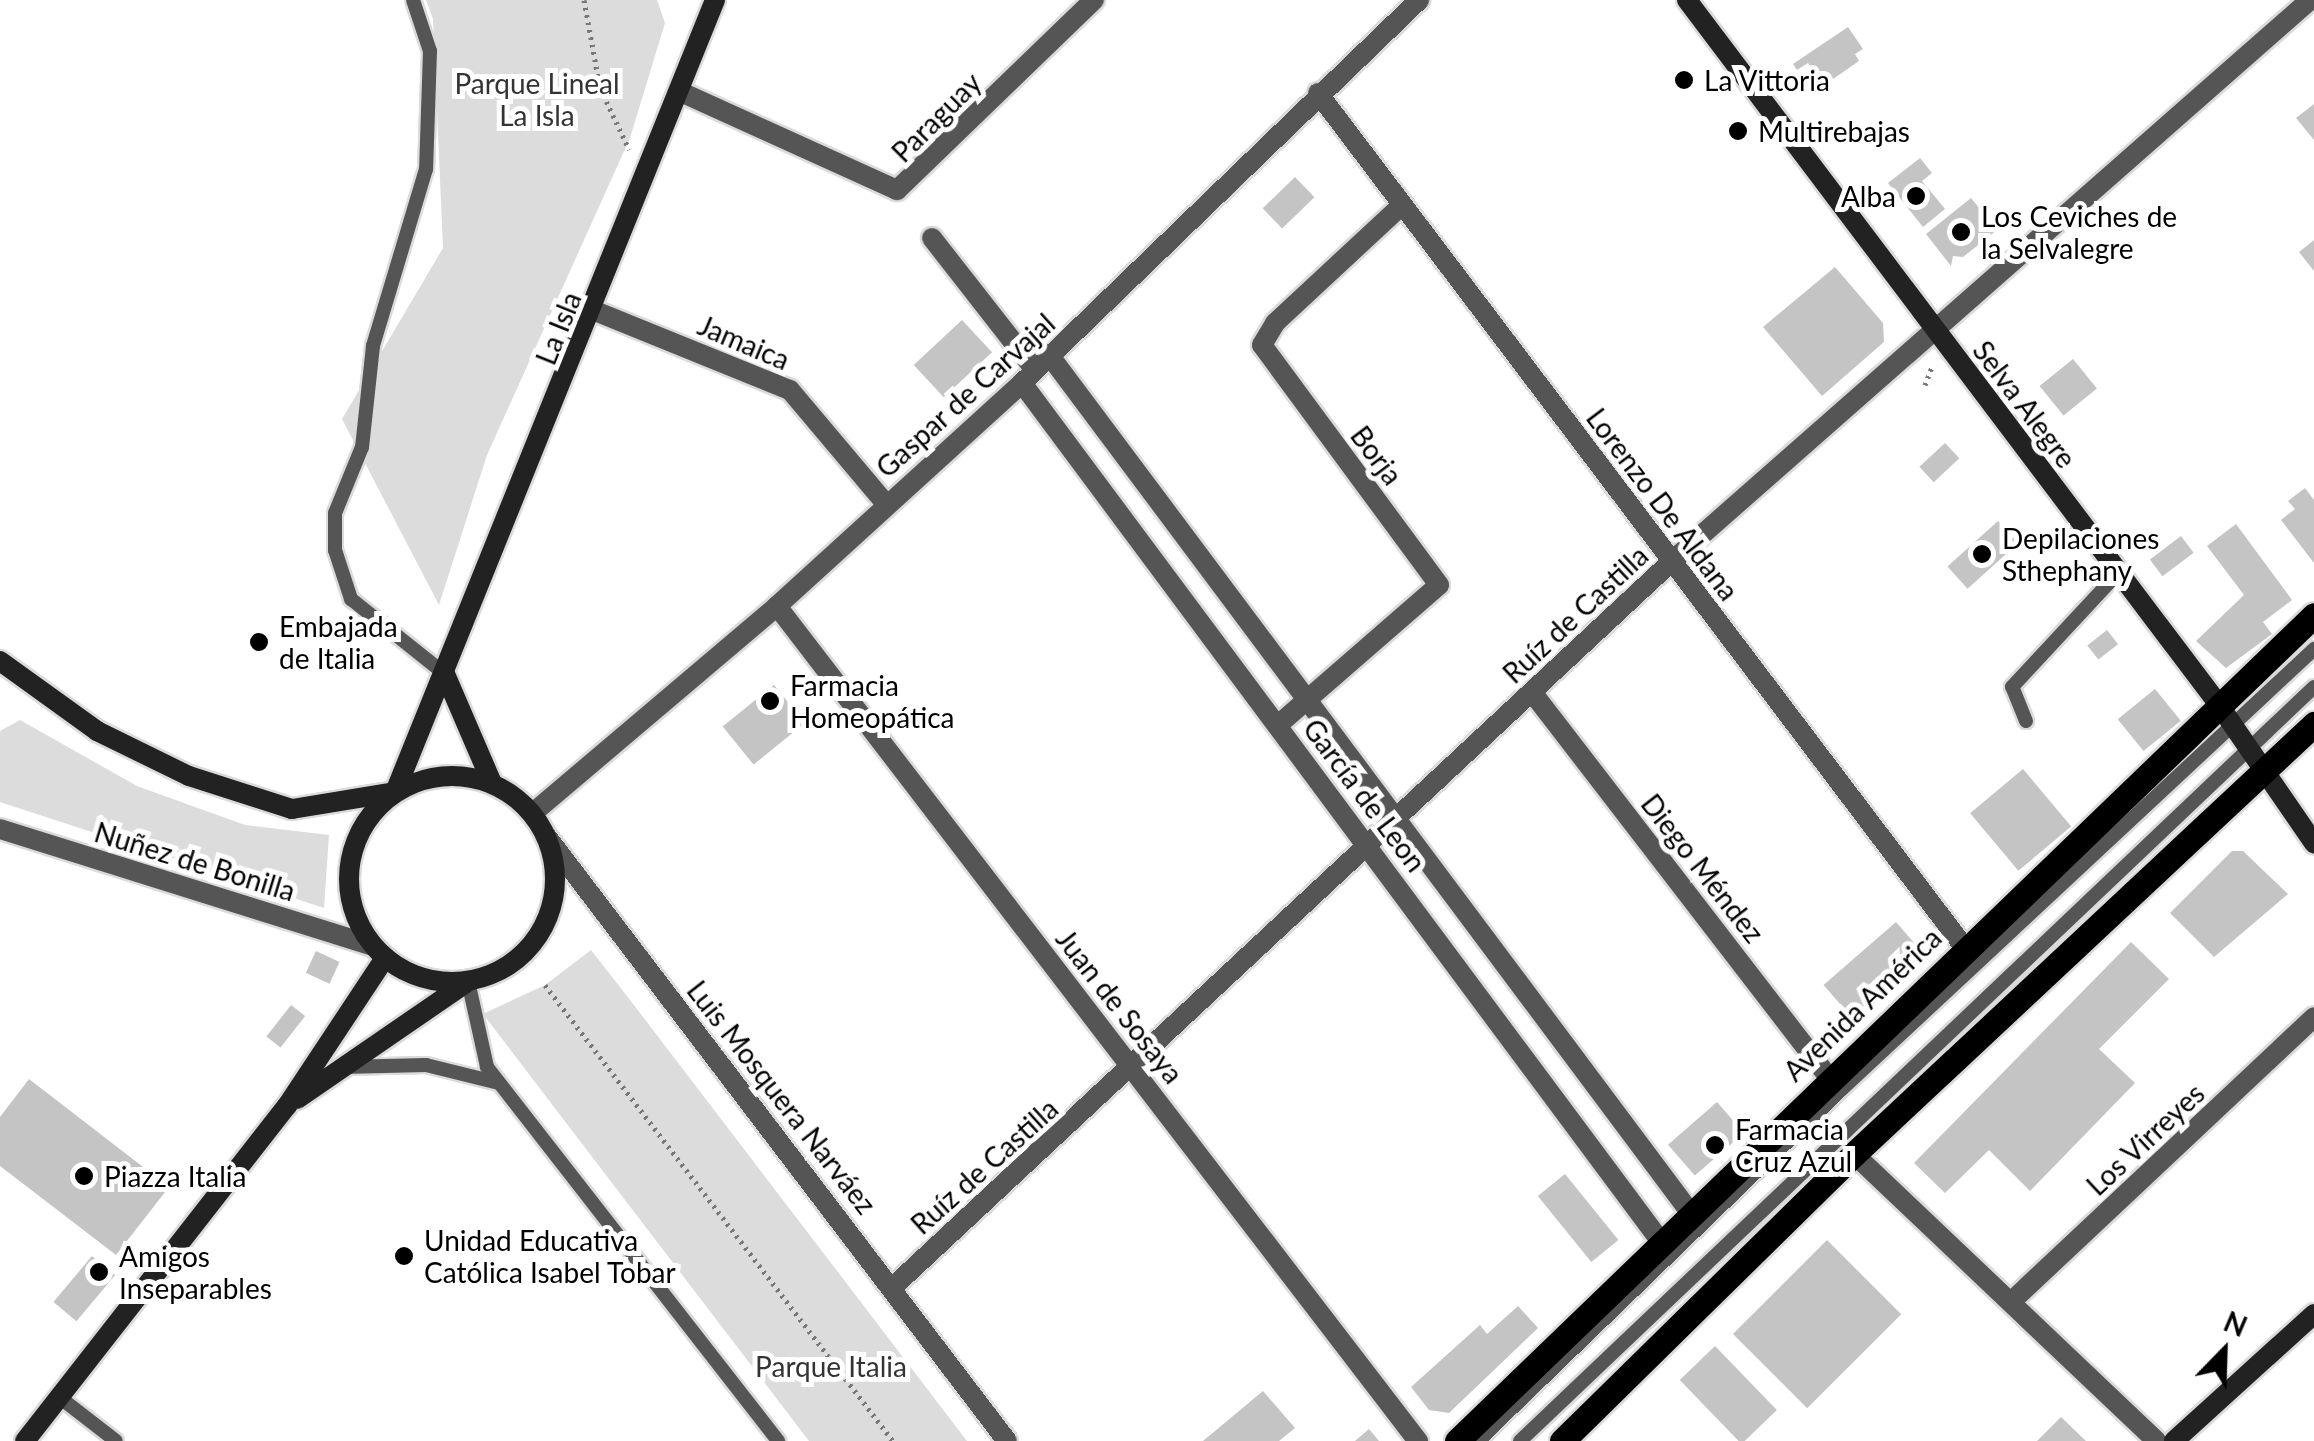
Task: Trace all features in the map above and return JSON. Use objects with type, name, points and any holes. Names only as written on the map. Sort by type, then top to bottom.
[{"type":"main road","name":"Avenida América","points":[[1457,1441],[1964,947],[2225,716],[2314,614]]},
{"type":"main road","points":[[1568,1439],[2254,760],[2314,724]]},
{"type":"street","name":"La Isla","points":[[395,792],[683,93],[715,0]]},
{"type":"street","name":"Paraguay","points":[[683,93],[897,190],[1094,0]]},
{"type":"street","name":"Gaspar de Carvajal","points":[[532,813],[777,606],[1036,370],[1419,0]]},
{"type":"street","name":"Selva Alegre","points":[[1687,0],[2118,572],[2314,843]]},
{"type":"street","name":"Ruíz de Castilla","points":[[894,1286],[1672,561],[2310,0]]},
{"type":"street","name":"Lorenzo De Aldana","points":[[1318,94],[1964,947]]},
{"type":"street","name":"Borja","points":[[1278,724],[1439,585],[1262,345],[1275,323],[1402,205]]},
{"type":"street","points":[[932,238],[1036,370]]},
{"type":"street","name":"Jamaica","points":[[594,311],[790,390],[886,504]]},
{"type":"street","name":"García de Leon","points":[[1036,370],[1305,700],[1690,1212]]},
{"type":"street","name":"García de Leon","points":[[1036,370],[1278,724],[1660,1242]]},
{"type":"street","name":"Juan de Sosaya","points":[[777,606],[1418,1441]]},
{"type":"street","points":[[2,667],[97,732],[189,776],[292,809],[333,808],[395,792],[426,778],[459,776],[492,783],[532,813],[548,837],[555,884],[544,930],[524,954],[468,982],[287,1106]]},
{"type":"street","points":[[444,674],[492,783]]},
{"type":"street","name":"Diego Méndez","points":[[1532,692],[1829,1078]]},
{"type":"street","points":[[395,792],[370,816],[353,847],[348,882],[355,916],[379,952],[438,982],[468,982]]},
{"type":"street","name":"Nuñez de Bonilla","points":[[0,829],[379,952]]},
{"type":"street","name":"Luis Mosquera Narváez","points":[[548,837],[894,1286],[1007,1441]]},
{"type":"street","points":[[26,1441],[287,1106],[379,952]]},
{"type":"street","name":"Los Virreyes","points":[[2012,1300],[2314,1018]]},
{"type":"street","points":[[1854,1154],[2012,1300],[2156,1441]]},
{"type":"street","points":[[2174,1441],[2314,1314]]},
{"type":"lane","points":[[413,0],[430,51],[426,168],[374,346],[362,447],[336,513],[335,550],[351,599],[444,674]]},
{"type":"lane","points":[[2026,721],[2012,687],[2118,572]]},
{"type":"lane","points":[[1478,1441],[2225,716],[2314,649]]},
{"type":"lane","points":[[1520,1441],[2254,760],[2314,688]]},
{"type":"lane","points":[[468,982],[487,1067],[778,1441]]},
{"type":"lane","points":[[342,1067],[426,1065],[500,1083]]},
{"type":"lane","points":[[58,1396],[116,1441]]},
{"type":"path","points":[[584,0],[600,88],[635,162]]},
{"type":"path","points":[[1925,385],[1935,359]]},
{"type":"path","points":[[545,985],[893,1441]]},
{"type":"green space","name":"Parque Lineal La Isla","points":[[426,0],[657,0],[665,23],[630,138],[487,455],[439,605],[342,419],[443,248],[433,19]]},
{"type":"green space","points":[[20,720],[137,786],[245,825],[329,835],[324,908],[0,802],[0,731]]},
{"type":"green space","name":"Parque Italia","points":[[591,950],[967,1441],[809,1441],[483,1014],[545,985]]},
{"type":"building","points":[[1848,27],[1863,49],[1855,54],[1859,61],[1823,86],[1808,63],[1797,70],[1793,64]]},
{"type":"building","points":[[2314,104],[2314,140],[2296,118]]},
{"type":"building","name":"Alba","points":[[1920,158],[1932,173],[1922,181],[1945,209],[1923,227],[1888,183]]},
{"type":"building","points":[[1295,177],[1314,197],[1282,228],[1263,208]]},
{"type":"building","name":"Los Ceviches de la Selvalegre","points":[[1971,198],[1997,230],[1963,257],[1953,256],[1951,266],[1926,234]]},
{"type":"building","points":[[2314,240],[2314,271],[2299,252]]},
{"type":"building","points":[[1835,267],[1883,323],[1884,342],[1822,396],[1763,327]]},
{"type":"building","points":[[962,320],[992,352],[944,397],[914,365]]},
{"type":"building","points":[[2073,359],[2097,389],[2063,416],[2040,386]]},
{"type":"building","points":[[1945,443],[1959,458],[1934,482],[1919,467]]},
{"type":"building","points":[[2305,488],[2314,500],[2314,563],[2281,520],[2295,509],[2288,501]]},
{"type":"building","name":"Depilaciones Sthephany","points":[[1998,521],[2018,543],[1968,589],[1947,567]]},
{"type":"building","points":[[2236,524],[2292,600],[2263,622],[2272,634],[2226,668],[2196,641],[2244,595],[2207,546]]},
{"type":"building","points":[[2181,536],[2194,553],[2162,576],[2150,559]]},
{"type":"building","points":[[2107,630],[2118,644],[2098,660],[2087,645]]},
{"type":"building","points":[[774,685],[805,723],[754,765],[723,727]]},
{"type":"building","points":[[2155,689],[2181,721],[2143,751],[2118,719]]},
{"type":"building","points":[[2023,769],[2071,826],[2018,871],[1970,813]]},
{"type":"building","points":[[2232,851],[2243,851],[2288,894],[2214,957],[2170,913]]},
{"type":"building","points":[[1896,922],[1924,954],[1852,1017],[1824,985]]},
{"type":"building","points":[[2131,942],[2169,979],[2099,1049],[2135,1083],[2030,1191],[1989,1150],[1945,1193],[1914,1163]]},
{"type":"building","points":[[316,951],[340,962],[329,984],[306,973]]},
{"type":"building","points":[[291,1005],[305,1016],[281,1048],[266,1037]]},
{"type":"building","name":"Piazza Italia","points":[[29,1079],[169,1187],[116,1255],[0,1166],[0,1117]]},
{"type":"building","points":[[1717,1102],[1744,1133],[1695,1176],[1668,1145]]},
{"type":"building","points":[[1565,1174],[1618,1240],[1591,1262],[1538,1196]]},
{"type":"building","points":[[1827,1240],[1901,1314],[1807,1408],[1733,1334]]},
{"type":"building","points":[[92,1256],[115,1275],[76,1321],[53,1302]]},
{"type":"building","points":[[1518,1306],[1538,1328],[1449,1413],[1429,1410],[1411,1387],[1480,1325],[1487,1334]]},
{"type":"building","points":[[1715,1346],[1777,1410],[1745,1441],[1739,1441],[1680,1380]]},
{"type":"building","points":[[1263,1391],[1295,1428],[1279,1441],[1203,1441]]},
{"type":"building","points":[[2061,1417],[2086,1441],[2037,1441]]},
{"type":"building","points":[[1369,1429],[1379,1441],[1355,1441]]},
{"type":"place","name":"La Vittoria","points":[[1684,80]]},
{"type":"place","name":"Multirebajas","points":[[1738,131]]},
{"type":"place","name":"Alba","points":[[1916,196]]},
{"type":"place","name":"Los Ceviches de la Selvalegre","points":[[1961,232]]},
{"type":"place","name":"Depilaciones Sthephany","points":[[1982,554]]},
{"type":"place","name":"Embajada de Italia","points":[[259,642]]},
{"type":"place","name":"Farmacia Homeopática","points":[[770,701]]},
{"type":"place","name":"Farmacia Cruz Azul","points":[[1715,1145]]},
{"type":"place","name":"Piazza Italia","points":[[84,1176]]},
{"type":"place","name":"Unidad Educativa Católica Isabel Tobar","points":[[404,1256]]},
{"type":"place","name":"Amigos Inseparables","points":[[99,1272]]}]
